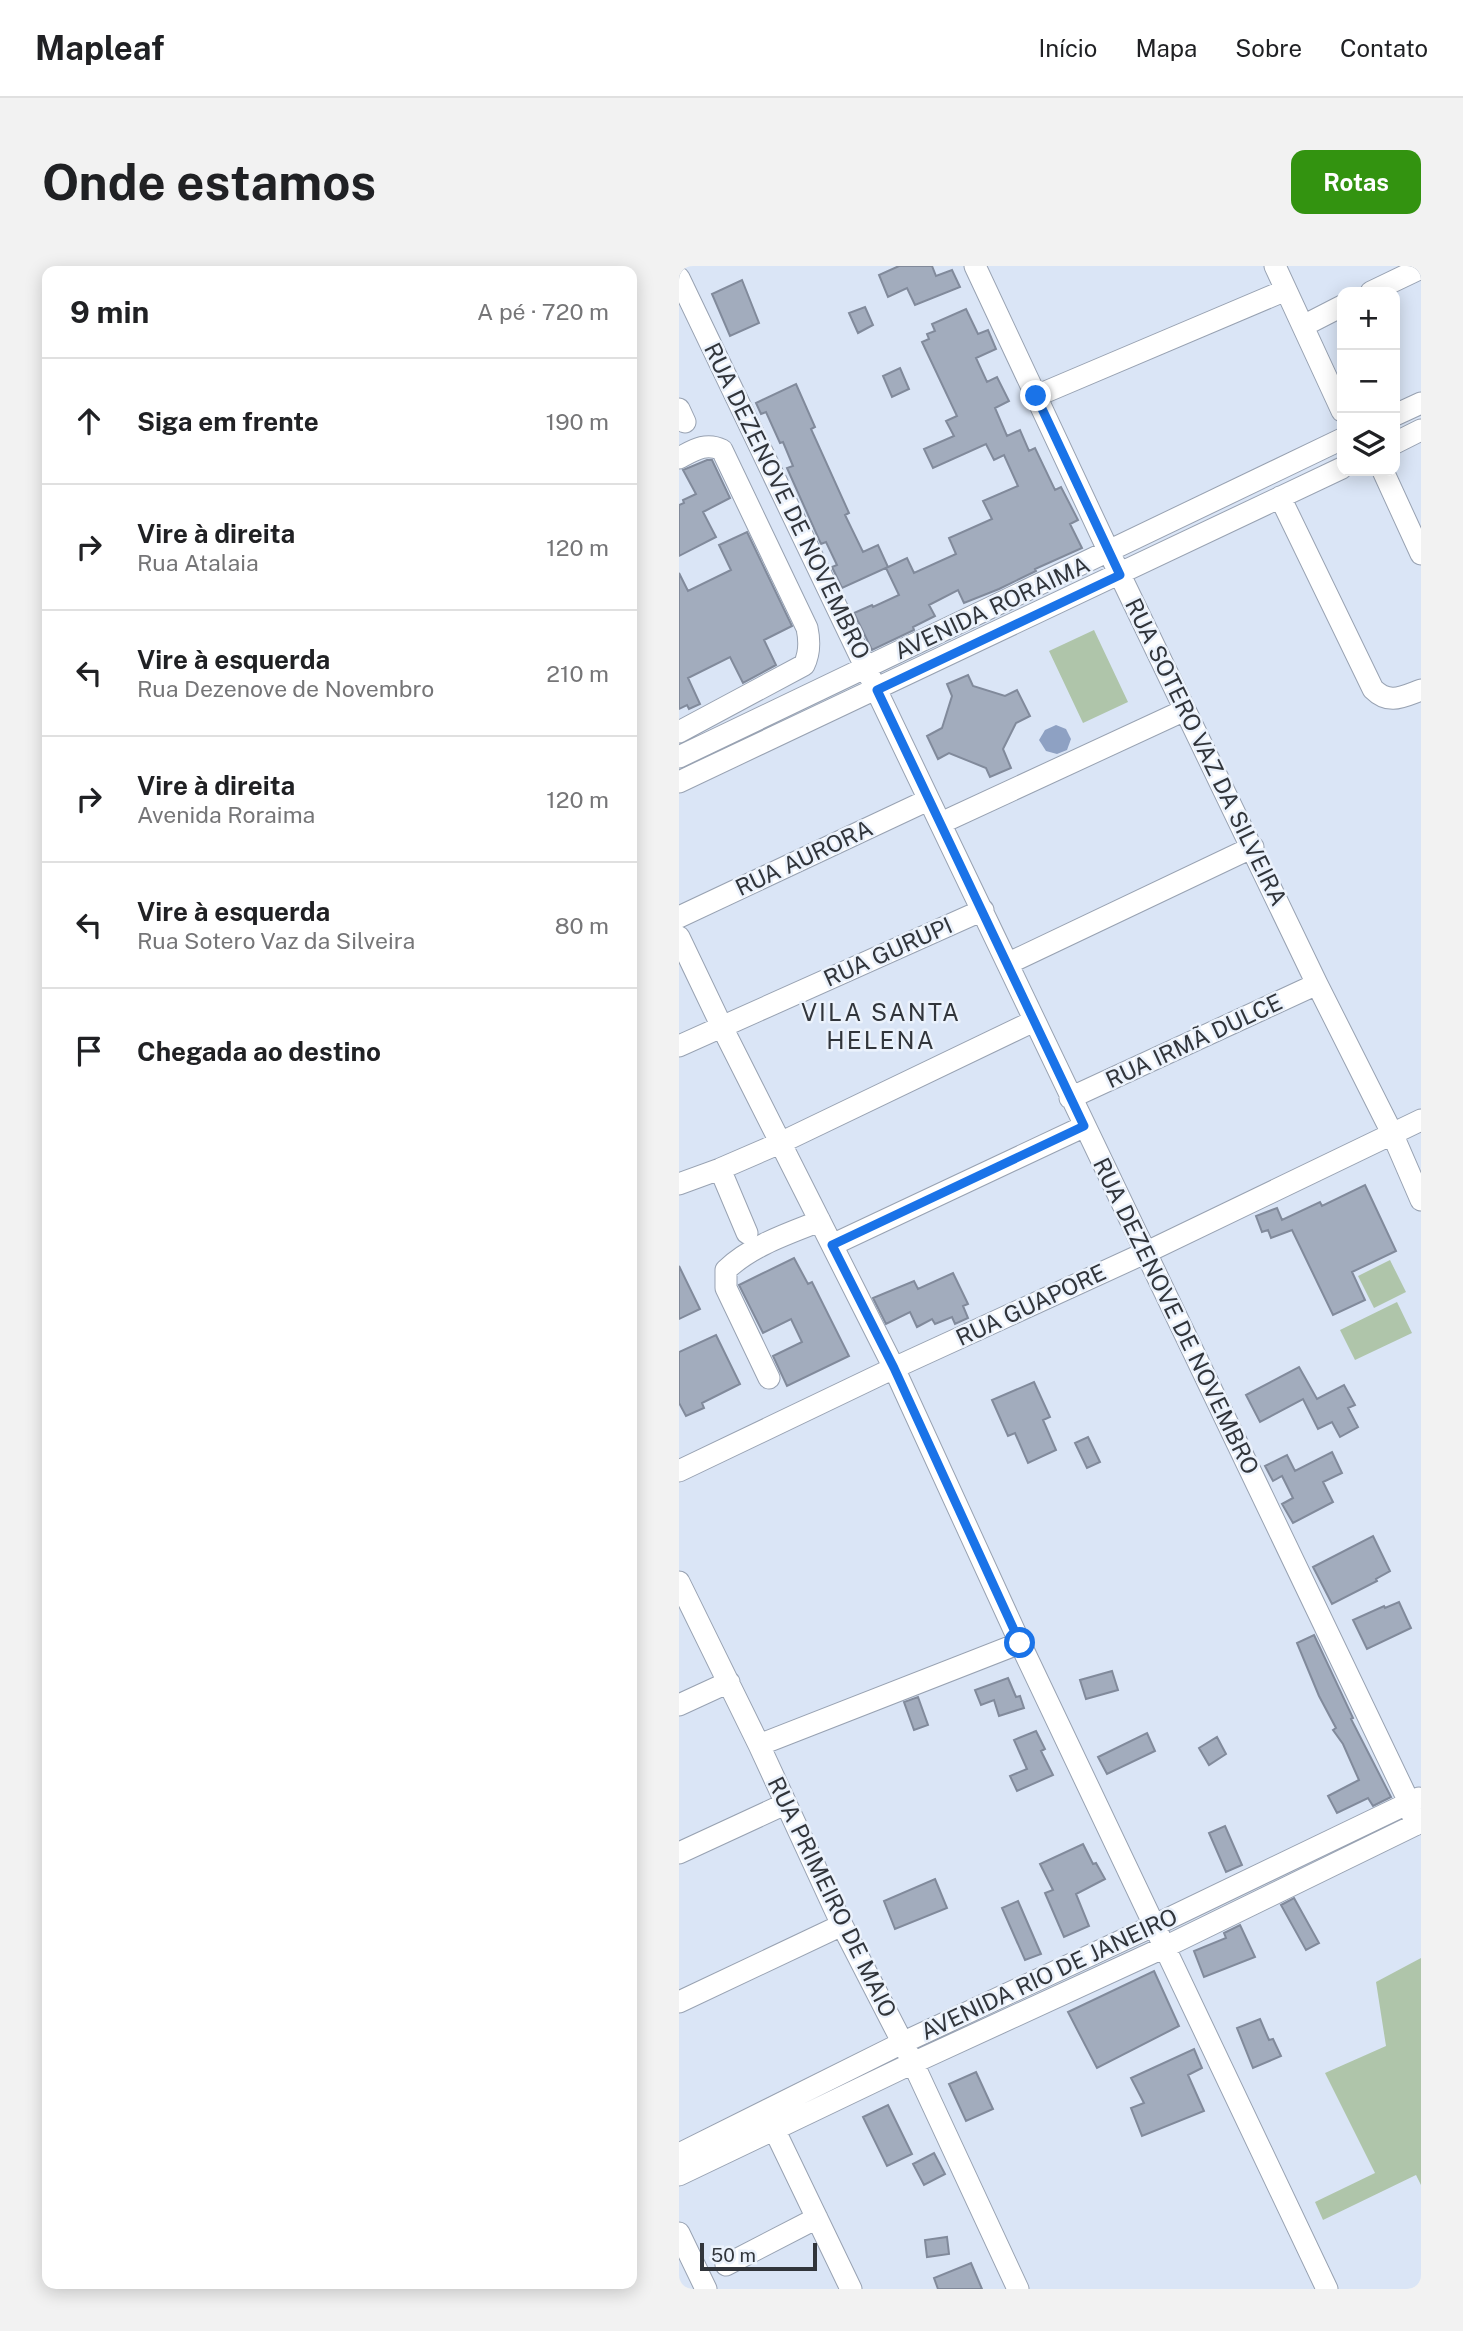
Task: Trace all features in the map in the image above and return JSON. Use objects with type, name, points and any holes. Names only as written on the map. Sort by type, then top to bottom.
[{"type":"street","name":"RUA SOTERO VAZ DA SILVEIRA","points":[[975,266],[1109,552],[1317,984],[1392,1133],[1421,1199]]},
{"type":"street","points":[[1275,266],[1286,290],[1337,372]]},
{"type":"street","points":[[1290,266],[1308,323],[1337,398]]},
{"type":"street","points":[[1381,287],[1421,268]]},
{"type":"street","name":"RUA DEZENOVE DE NOVEMBRO","points":[[679,278],[1009,963],[1070,1098],[1415,1800],[1418,1824]]},
{"type":"street","points":[[1036,396],[1286,290]]},
{"type":"street","points":[[1308,323],[1337,308]]},
{"type":"street","points":[[1399,413],[1421,403]]},
{"type":"street","points":[[1400,440],[1421,430]]},
{"type":"street","name":"AVENIDA RORAIMA","points":[[679,757],[1337,441]]},
{"type":"street","points":[[679,458],[711,445],[722,450],[807,628],[810,640],[804,665],[679,732]]},
{"type":"street","name":"AVENIDA RORAIMA","points":[[679,782],[1337,470]]},
{"type":"street","points":[[1385,476],[1421,554]]},
{"type":"street","points":[[1280,497],[1373,689],[1380,696],[1395,700],[1421,690]]},
{"type":"street","points":[[941,823],[1185,710]]},
{"type":"street","name":"RUA AURORA","points":[[679,917],[929,800]]},
{"type":"street","points":[[1009,963],[1253,847]]},
{"type":"street","name":"RUA GURUPI","points":[[679,1046],[983,910]]},
{"type":"street","points":[[679,937],[894,1368],[1020,1643],[1327,2289]]},
{"type":"street","name":"RUA IRMÃ DULCE","points":[[1070,1098],[1317,984]]},
{"type":"street","points":[[679,1184],[780,1143],[1034,1021]]},
{"type":"street","name":"RUA GUAPORE","points":[[679,1471],[894,1368],[1147,1252],[1421,1120]]},
{"type":"street","points":[[832,1245],[1084,1126]]},
{"type":"street","points":[[720,1169],[747,1233]]},
{"type":"street","points":[[769,1378],[726,1288],[726,1270],[754,1250],[820,1221]]},
{"type":"street","name":"RUA PRIMEIRO DE MAIO","points":[[679,1582],[759,1745],[842,1925],[913,2063],[1018,2289]]},
{"type":"street","points":[[759,1745],[1020,1643]]},
{"type":"street","points":[[679,1705],[729,1682]]},
{"type":"street","name":"AVENIDA RIO DE JANEIRO","points":[[679,2154],[902,2043],[1415,1800]]},
{"type":"street","points":[[679,1853],[785,1804]]},
{"type":"street","name":"AVENIDA RIO DE JANEIRO","points":[[679,2175],[1164,1947],[1418,1824]]},
{"type":"street","points":[[679,2002],[842,1925]]},
{"type":"street","points":[[775,2131],[851,2289]]},
{"type":"street","points":[[726,2265],[817,2218]]},
{"type":"street","points":[[679,2233],[706,2289]]},
{"type":"green space","points":[[1094,630],[1128,702],[1083,723],[1049,651]]},
{"type":"green space","points":[[1390,1260],[1406,1292],[1374,1308],[1358,1276]]},
{"type":"green space","points":[[1397,1302],[1412,1333],[1355,1360],[1340,1330]]},
{"type":"green space","points":[[1421,1958],[1421,2185],[1416,2175],[1323,2220],[1315,2202],[1375,2173],[1325,2073],[1386,2046],[1376,1982]]},
{"type":"water","points":[[1056,725],[1066,729],[1071,739],[1067,750],[1057,754],[1046,751],[1039,740],[1045,730]]},
{"type":"building","points":[[899,266],[932,266],[936,276],[952,270],[960,287],[915,305],[907,288],[888,297],[879,275]]},
{"type":"building","points":[[742,280],[759,323],[730,336],[712,294]]},
{"type":"building","points":[[865,307],[873,325],[858,333],[849,313]]},
{"type":"building","points":[[966,309],[978,334],[988,330],[996,349],[976,358],[987,382],[997,377],[1009,401],[995,408],[1007,436],[1020,430],[1029,451],[1035,448],[1055,490],[1061,487],[1078,520],[1070,524],[1082,548],[964,603],[958,590],[929,605],[935,616],[913,627],[914,630],[872,650],[854,613],[899,595],[886,568],[907,558],[914,573],[956,554],[949,538],[992,519],[983,501],[1018,486],[1004,455],[994,460],[986,444],[933,468],[924,449],[954,436],[946,421],[957,416],[922,342],[929,339],[927,334],[935,331],[932,324]]},
{"type":"building","points":[[900,368],[909,389],[892,397],[883,376]]},
{"type":"building","points":[[796,384],[815,427],[811,429],[849,513],[845,515],[863,552],[878,545],[888,567],[842,588],[832,567],[837,565],[826,542],[821,544],[787,468],[793,466],[783,442],[780,443],[766,412],[761,414],[756,403]]},
{"type":"building","points":[[712,460],[730,498],[703,512],[716,537],[679,556],[679,505],[696,494],[683,470]]},
{"type":"building","points":[[747,532],[792,626],[764,640],[776,665],[743,683],[730,657],[688,678],[700,704],[689,709],[687,705],[679,709],[679,573],[688,591],[731,570],[719,545]]},
{"type":"building","points":[[968,675],[973,686],[1005,696],[1017,690],[1030,716],[1016,723],[1003,749],[1011,768],[990,777],[986,768],[949,753],[938,759],[927,736],[942,728],[952,696],[947,684]]},
{"type":"building","points":[[1365,1185],[1396,1251],[1352,1272],[1365,1300],[1333,1315],[1292,1230],[1271,1238],[1268,1230],[1262,1232],[1256,1216],[1277,1208],[1282,1220],[1320,1202],[1322,1206]]},
{"type":"building","points":[[794,1258],[808,1284],[812,1282],[849,1356],[787,1386],[773,1356],[802,1342],[791,1319],[763,1333],[739,1285]]},
{"type":"building","points":[[679,1266],[700,1309],[679,1319]]},
{"type":"building","points":[[953,1273],[968,1304],[963,1306],[968,1318],[955,1324],[952,1317],[935,1324],[932,1319],[917,1327],[910,1312],[886,1324],[873,1298],[914,1281],[918,1289]]},
{"type":"building","points":[[716,1335],[740,1384],[702,1403],[704,1408],[686,1416],[679,1403],[679,1352]]},
{"type":"building","points":[[1299,1367],[1317,1399],[1344,1385],[1355,1405],[1348,1408],[1358,1427],[1340,1437],[1332,1422],[1318,1429],[1303,1399],[1260,1422],[1246,1395]]},
{"type":"building","points":[[1034,1382],[1050,1417],[1043,1420],[1056,1450],[1028,1463],[1015,1433],[1008,1436],[992,1400]]},
{"type":"building","points":[[1088,1437],[1100,1462],[1087,1468],[1075,1443]]},
{"type":"building","points":[[1332,1452],[1342,1473],[1323,1482],[1333,1502],[1293,1523],[1282,1504],[1293,1498],[1282,1476],[1273,1481],[1265,1466],[1287,1455],[1295,1471]]},
{"type":"building","points":[[1373,1536],[1390,1571],[1376,1579],[1377,1581],[1332,1604],[1313,1567]]},
{"type":"building","points":[[1399,1602],[1411,1628],[1367,1649],[1353,1620]]},
{"type":"building","points":[[1314,1635],[1353,1718],[1351,1719],[1391,1797],[1373,1806],[1368,1798],[1337,1813],[1328,1796],[1359,1780],[1343,1744],[1333,1730],[1336,1728],[1319,1696],[1297,1643]]},
{"type":"building","points":[[1112,1671],[1118,1690],[1086,1699],[1080,1680]]},
{"type":"building","points":[[1008,1678],[1016,1697],[1020,1696],[1024,1708],[999,1716],[994,1700],[981,1705],[975,1690]]},
{"type":"building","points":[[918,1697],[928,1725],[914,1730],[904,1702]]},
{"type":"building","points":[[1036,1731],[1045,1749],[1041,1751],[1053,1775],[1017,1791],[1010,1776],[1027,1769],[1014,1740]]},
{"type":"building","points":[[1147,1733],[1155,1751],[1107,1774],[1098,1757]]},
{"type":"building","points":[[1217,1737],[1226,1754],[1209,1765],[1199,1748]]},
{"type":"building","points":[[1225,1826],[1242,1865],[1226,1872],[1209,1833]]},
{"type":"building","points":[[1083,1844],[1093,1864],[1096,1863],[1105,1879],[1076,1894],[1089,1926],[1064,1937],[1045,1893],[1053,1890],[1040,1864]]},
{"type":"building","points":[[935,1879],[947,1908],[895,1929],[884,1901]]},
{"type":"building","points":[[1294,1898],[1319,1943],[1306,1950],[1281,1905]]},
{"type":"building","points":[[1018,1901],[1041,1954],[1025,1960],[1002,1908]]},
{"type":"building","points":[[1240,1925],[1255,1957],[1204,1977],[1194,1951],[1226,1938],[1224,1933]]},
{"type":"building","points":[[1154,1971],[1179,2026],[1097,2068],[1068,2012]]},
{"type":"building","points":[[1260,2019],[1269,2040],[1273,2039],[1281,2056],[1253,2068],[1237,2028]]},
{"type":"building","points":[[1194,2049],[1202,2068],[1188,2075],[1204,2111],[1142,2136],[1131,2108],[1144,2103],[1131,2078]]},
{"type":"building","points":[[976,2072],[993,2109],[966,2121],[949,2084]]},
{"type":"building","points":[[888,2105],[912,2154],[887,2166],[863,2117]]},
{"type":"building","points":[[934,2153],[945,2174],[924,2185],[913,2164]]},
{"type":"building","points":[[947,2237],[949,2254],[927,2257],[925,2240]]},
{"type":"building","points":[[971,2263],[982,2289],[938,2289],[934,2278]]},
{"type":"district","name":"VILA SANTA HELENA","points":[[881,1027]]},
{"type":"route","points":[[1020,1643],[894,1368],[832,1245],[1084,1126],[1009,963],[877,690],[1120,575],[1036,396]]}]
